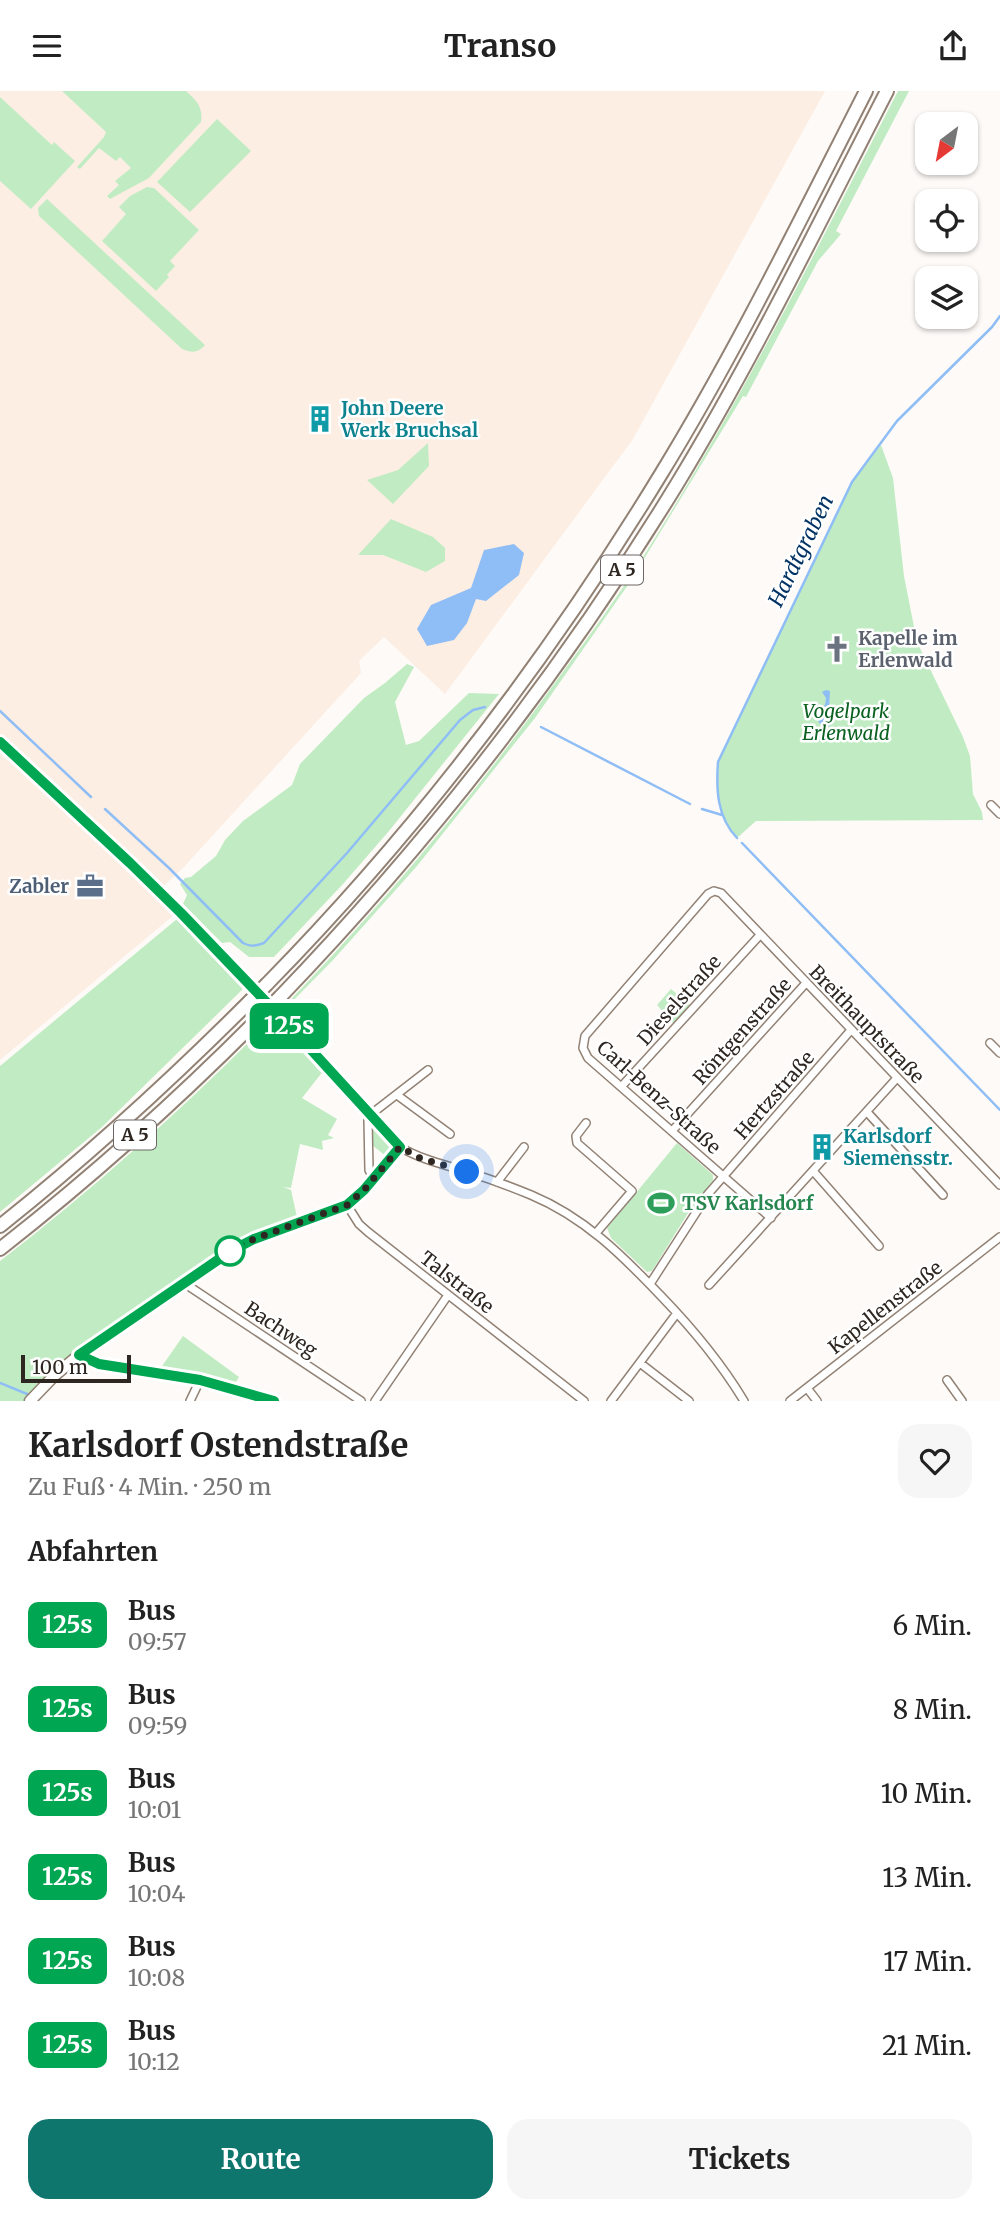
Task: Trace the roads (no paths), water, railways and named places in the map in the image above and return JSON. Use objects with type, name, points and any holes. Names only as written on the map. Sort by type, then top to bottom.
[{"type":"highway","name":"A 5","points":[[0,1226],[121,1125],[190,1061],[318,932],[404,834],[530,672],[655,484],[726,362],[866,91]]},
{"type":"highway","name":"A 5","points":[[0,1249],[146,1126],[263,1014],[382,886],[454,801],[545,682],[618,577],[684,472],[741,373],[887,91]]},
{"type":"street","points":[[0,742],[145,877],[280,1015],[400,1147],[420,1158],[496,1182],[554,1205],[596,1233],[677,1313],[727,1373],[744,1401]]},
{"type":"street","name":"Breithauptstraße","points":[[708,894],[714,891],[721,893],[1000,1185]]},
{"type":"street","name":"Carl-Benz-Straße","points":[[708,894],[586,1036],[583,1048],[588,1058],[771,1218]]},
{"type":"street","name":"Dieselstraße","points":[[621,1087],[760,935]]},
{"type":"street","name":"Röntgenstraße","points":[[672,1131],[806,983]]},
{"type":"street","name":"Hertzstraße","points":[[650,1284],[699,1206],[851,1030]]},
{"type":"street","points":[[990,1043],[1000,1053]]},
{"type":"street","points":[[374,1179],[369,1170],[370,1115],[428,1070]]},
{"type":"street","points":[[709,1285],[897,1078]]},
{"type":"street","points":[[397,1095],[450,1134]]},
{"type":"street","points":[[867,1112],[943,1195]]},
{"type":"street","points":[[586,1123],[576,1136],[577,1143],[632,1191],[596,1233]]},
{"type":"street","points":[[30,1401],[79,1355],[231,1251],[254,1239],[347,1205],[356,1199],[400,1147]]},
{"type":"street","points":[[496,1182],[524,1147]]},
{"type":"street","points":[[814,1172],[880,1246]]},
{"type":"street","name":"Talstraße","points":[[347,1205],[359,1224],[368,1232],[584,1401]]},
{"type":"street","name":"Kapellenstraße","points":[[790,1401],[1000,1237]]},
{"type":"street","name":"Bachweg","points":[[186,1281],[190,1287],[361,1401]]},
{"type":"street","points":[[375,1401],[448,1294]]},
{"type":"street","points":[[611,1401],[677,1313]]},
{"type":"street","points":[[79,1355],[99,1364],[200,1380],[274,1401]]},
{"type":"street","points":[[640,1363],[688,1401]]},
{"type":"street","points":[[190,1401],[200,1380]]},
{"type":"street","points":[[947,1380],[962,1401]]},
{"type":"street","points":[[807,1388],[817,1401]]},
{"type":"water","points":[[514,544],[524,553],[519,575],[486,601],[476,599],[467,623],[454,640],[427,646],[417,629],[431,605],[471,588],[484,550]]},
{"type":"water","points":[[830,691],[829,710],[834,721],[825,728],[819,723],[818,716],[819,710],[825,705],[826,698],[822,692]]},
{"type":"waterway","name":"Hardtgraben","points":[[737,838],[725,821],[719,803],[718,762],[852,482],[897,421],[1000,316]]},
{"type":"waterway","points":[[105,809],[169,868],[243,943],[258,945],[264,943],[347,853],[460,720],[473,710],[485,707]]},
{"type":"waterway","points":[[0,711],[91,797]]},
{"type":"waterway","points":[[541,727],[690,804]]},
{"type":"waterway","points":[[702,809],[722,815]]},
{"type":"waterway","name":"Hardtgraben","points":[[742,843],[1000,1110]]},
{"type":"waterway","points":[[0,1383],[32,1396]]},
{"type":"place","name":"John Deere Werk Bruchsal","points":[[320,419]]},
{"type":"place","name":"Kapelle im Erlenwald","points":[[837,649]]},
{"type":"place","name":"Zabler","points":[[90,886]]},
{"type":"place","name":"Karlsdorf Siemensstr.","points":[[822,1147]]},
{"type":"place","name":"TSV Karlsdorf","points":[[661,1203]]},
{"type":"park label","name":"Vogelpark Erlenwald","points":[[846,722]]}]
